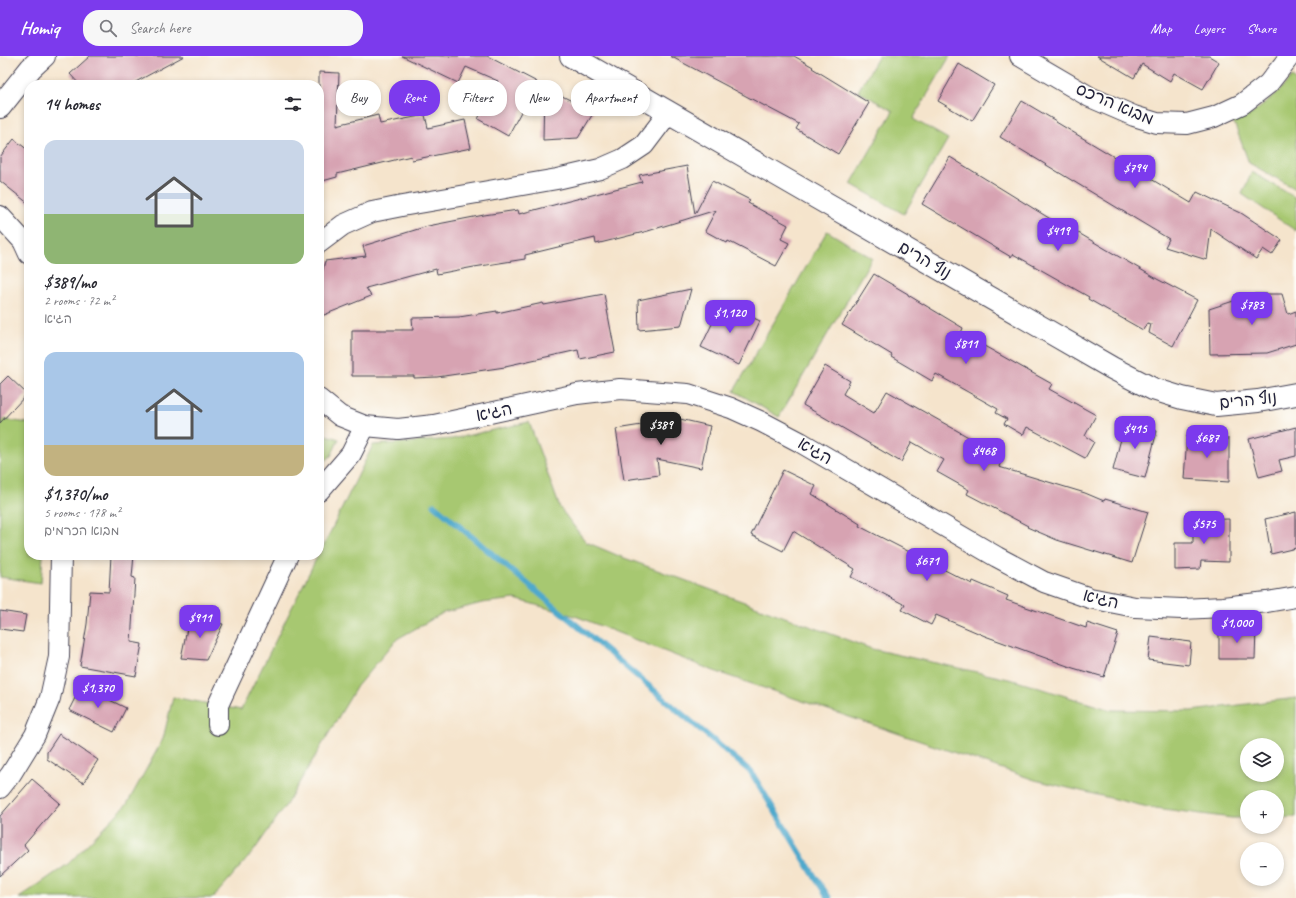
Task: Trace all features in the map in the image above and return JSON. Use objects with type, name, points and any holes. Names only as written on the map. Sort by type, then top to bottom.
[{"type":"street","points":[[0,107],[30,68],[44,56]]},
{"type":"street","name":"נוף הרים","points":[[571,56],[1112,368],[1153,389],[1182,398],[1216,405],[1258,401],[1296,394]]},
{"type":"street","name":"מבוא הרכס","points":[[1020,56],[1090,97],[1134,116],[1157,123],[1187,124],[1214,117],[1242,104],[1268,84],[1290,56]]},
{"type":"street","points":[[324,239],[343,225],[372,212],[557,179],[600,169],[623,159],[644,145],[669,112]]},
{"type":"street","points":[[0,216],[24,243]]},
{"type":"street","name":"הגיא","points":[[324,403],[340,416],[365,426],[398,429],[434,424],[577,394],[620,389],[688,394],[731,408],[762,422],[800,442],[997,557],[1044,582],[1090,598],[1135,607],[1182,609],[1222,607],[1296,597]]},
{"type":"street","points":[[324,485],[351,454],[365,426]]},
{"type":"street","points":[[0,788],[11,774],[35,735],[50,698],[59,657],[61,560]]},
{"type":"street","points":[[218,725],[218,705],[286,560]]},
{"type":"green space","points":[[879,56],[950,56],[913,119],[948,139],[904,214],[851,184],[893,111],[858,91]]},
{"type":"green space","points":[[1292,77],[1296,80],[1296,189],[1249,163],[1233,120],[1252,114],[1273,97]]},
{"type":"green space","points":[[1252,172],[1296,198],[1296,231],[1242,194]]},
{"type":"green space","points":[[827,231],[872,258],[779,417],[734,391]]},
{"type":"green space","points":[[0,419],[24,422],[24,560],[43,560],[41,583],[0,577]]},
{"type":"green space","points":[[529,422],[560,508],[586,542],[619,556],[872,649],[1013,680],[1111,710],[1191,711],[1296,698],[1296,817],[1284,818],[1284,790],[1240,790],[1240,818],[1232,818],[1148,807],[1035,780],[714,671],[578,617],[515,599],[482,603],[443,613],[397,639],[357,686],[286,805],[253,852],[213,898],[19,898],[68,864],[127,804],[163,739],[173,697],[241,710],[316,560],[324,560],[324,545],[373,445],[452,439]]},
{"type":"green space","points":[[324,434],[339,439],[331,456],[324,462]]},
{"type":"building","points":[[90,56],[184,56],[139,80],[75,80],[70,74]]},
{"type":"building","points":[[402,56],[487,56],[533,80],[515,80],[515,116],[519,116],[508,136],[478,119],[480,116],[507,116],[507,80],[496,80],[466,67],[460,80],[452,80]]},
{"type":"building","points":[[670,56],[794,56],[869,103],[838,154],[796,129],[799,124]]},
{"type":"building","points":[[1097,56],[1209,56],[1219,62],[1203,89],[1174,73],[1170,81],[1142,64],[1134,78]]},
{"type":"building","points":[[959,64],[994,85],[972,121],[938,101]]},
{"type":"building","points":[[319,72],[339,73],[339,80],[336,80],[337,125],[374,116],[378,116],[380,124],[425,116],[428,128],[465,120],[471,148],[412,160],[411,156],[337,174],[337,177],[324,181],[324,80],[319,80]]},
{"type":"building","points":[[563,96],[571,100],[571,116],[592,116],[578,138],[543,140],[543,116],[563,116]]},
{"type":"building","points":[[1022,101],[1191,203],[1197,192],[1241,213],[1282,240],[1272,255],[1263,249],[1256,259],[1211,229],[1207,260],[1165,247],[1169,239],[1000,137]]},
{"type":"building","points":[[14,139],[24,147],[24,200],[0,181],[0,157]]},
{"type":"building","points":[[950,157],[1057,223],[1058,221],[1157,279],[1197,300],[1173,346],[1149,333],[1151,324],[1147,323],[1143,330],[1088,299],[1089,297],[1013,254],[1011,257],[922,204]]},
{"type":"building","points":[[687,166],[695,214],[712,181],[750,200],[748,203],[788,225],[781,239],[789,243],[776,266],[728,241],[727,243],[705,231],[716,210],[648,231],[596,244],[595,238],[525,255],[525,259],[437,274],[436,269],[366,288],[371,296],[324,315],[325,261],[366,256],[363,246],[428,226],[518,210],[519,214],[642,182],[639,175]]},
{"type":"building","points":[[874,274],[963,328],[961,333],[1052,384],[1049,389],[1096,415],[1085,436],[1094,442],[1085,458],[1027,427],[1023,435],[1004,424],[1007,419],[996,413],[998,409],[936,374],[932,381],[891,357],[892,355],[842,325]]},
{"type":"building","points":[[691,289],[681,326],[639,330],[638,300]]},
{"type":"building","points":[[604,294],[615,352],[580,359],[578,350],[505,367],[437,377],[414,378],[414,376],[352,376],[352,330],[413,330],[412,318],[459,317],[497,311],[497,313],[543,303],[544,305]]},
{"type":"building","points":[[1255,294],[1282,294],[1288,314],[1296,311],[1296,344],[1267,353],[1210,354],[1209,309]]},
{"type":"building","points":[[722,303],[760,321],[739,365],[701,347]]},
{"type":"building","points":[[825,366],[850,381],[843,394],[874,413],[887,391],[1002,456],[999,467],[1085,493],[1104,501],[1105,499],[1148,512],[1132,563],[1057,540],[1027,527],[1028,526],[967,494],[969,490],[937,472],[944,460],[912,442],[901,462],[803,405]]},
{"type":"building","points":[[8,376],[24,391],[24,397],[0,423],[0,384]]},
{"type":"building","points":[[680,419],[710,426],[701,468],[657,459],[659,475],[624,480],[616,429]]},
{"type":"building","points":[[1125,423],[1157,431],[1145,478],[1113,470]]},
{"type":"building","points":[[1296,427],[1296,456],[1279,460],[1282,471],[1259,477],[1249,439]]},
{"type":"building","points":[[1187,436],[1229,439],[1229,482],[1184,479]]},
{"type":"building","points":[[783,470],[816,486],[812,494],[860,524],[859,526],[972,584],[973,581],[1008,596],[1006,600],[1086,628],[1087,623],[1118,633],[1104,677],[1073,668],[985,636],[936,615],[931,625],[902,610],[905,605],[851,577],[855,569],[793,531],[783,551],[751,535]]},
{"type":"building","points":[[1296,512],[1296,548],[1271,554],[1265,519]]},
{"type":"building","points":[[1229,519],[1229,562],[1201,561],[1200,569],[1175,570],[1175,543],[1193,543],[1193,520]]},
{"type":"building","points":[[111,560],[134,560],[132,577],[135,578],[131,642],[142,644],[136,676],[80,666],[87,624],[90,591],[109,592]]},
{"type":"building","points":[[0,611],[26,615],[23,632],[0,629]]},
{"type":"building","points":[[189,619],[223,624],[206,660],[181,658]]},
{"type":"building","points":[[1219,629],[1256,629],[1255,659],[1219,659]]},
{"type":"building","points":[[1151,637],[1191,642],[1189,665],[1148,660]]},
{"type":"building","points":[[81,686],[126,708],[114,732],[69,710]]},
{"type":"building","points":[[59,734],[98,760],[83,783],[47,759],[47,752]]},
{"type":"building","points":[[32,779],[60,803],[24,845],[28,850],[0,876],[0,816]]},
{"type":"waterway","points":[[434,505],[751,772],[829,898]]}]
